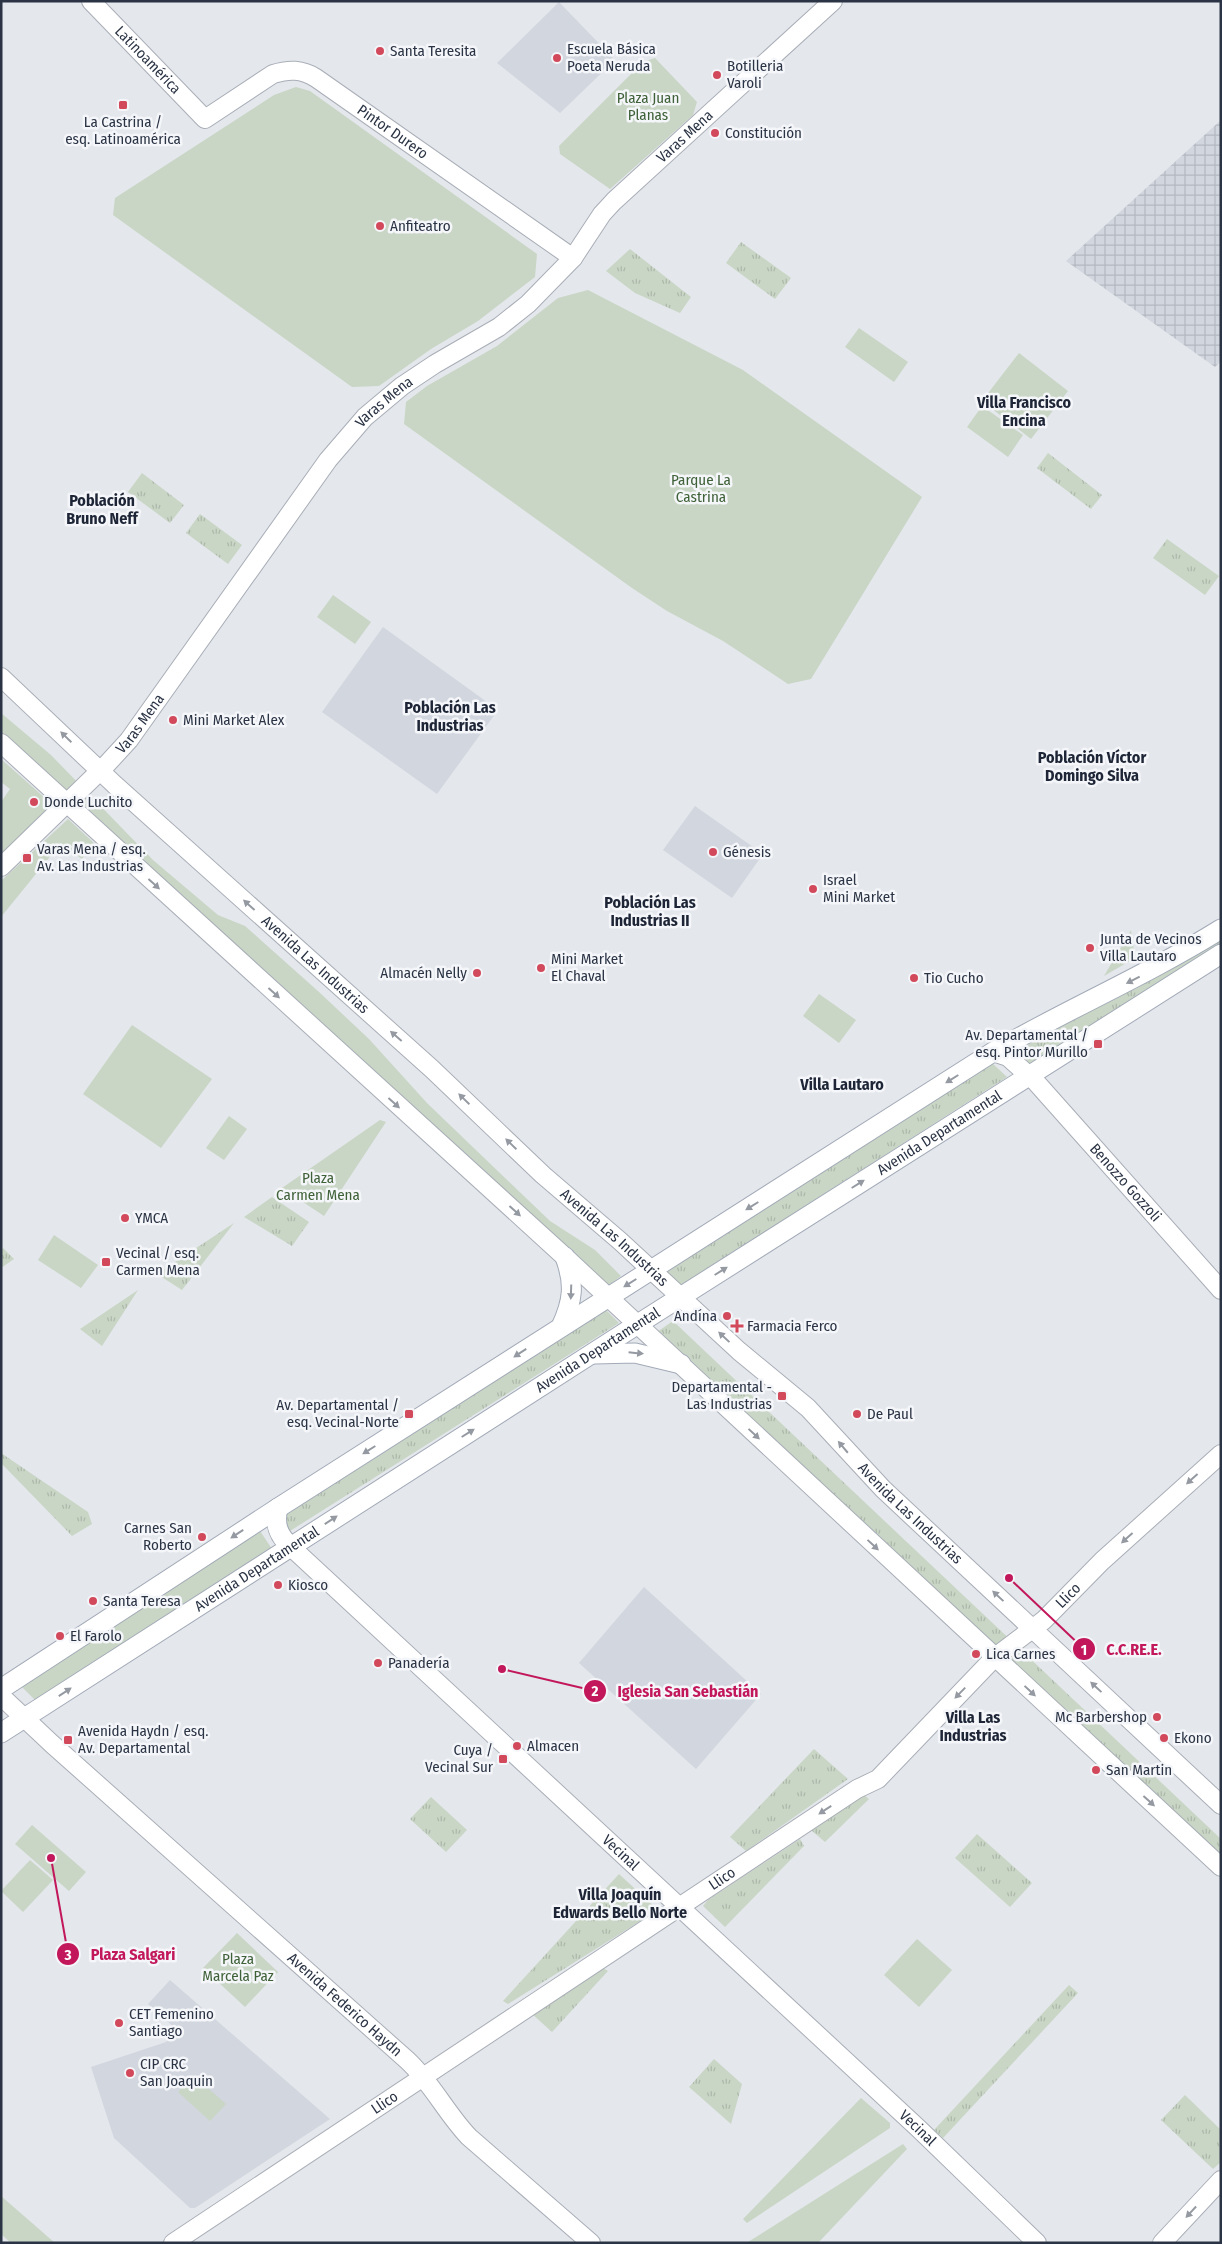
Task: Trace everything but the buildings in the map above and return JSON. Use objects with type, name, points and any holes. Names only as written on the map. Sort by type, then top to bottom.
[{"type":"main road","points":[[1,1689],[278,1508],[993,1052],[1057,1016],[1159,966],[1221,929]]},
{"type":"main road","name":"Avenida Departamental","points":[[1,1733],[290,1546],[1221,954]]},
{"type":"main road","points":[[561,1327],[572,1300],[570,1274],[566,1257]]},
{"type":"main road","points":[[590,1355],[604,1352],[635,1352],[681,1364]]},
{"type":"main road","points":[[278,1508],[276,1518],[277,1529],[282,1539],[290,1546]]},
{"type":"street","name":"Latinoamérica","points":[[91,1],[205,119]]},
{"type":"street","name":"Varas Mena","points":[[1,868],[129,740],[328,460],[353,430],[379,404],[418,374],[487,335],[515,315],[544,289],[573,258],[602,214],[614,201],[833,1]]},
{"type":"street","name":"Pintor Durero","points":[[205,119],[273,74],[286,71],[305,72],[573,258]]},
{"type":"street","name":"Avenida Las Industrias","points":[[1,677],[100,771],[432,1069],[543,1175],[652,1270],[739,1352],[812,1412],[868,1474],[1221,1805]]},
{"type":"street","points":[[1,743],[566,1257],[994,1658],[1221,1867]]},
{"type":"street","name":"Benozzo Gozzoli","points":[[993,1052],[1008,1057],[1035,1081],[1221,1290]]},
{"type":"street","name":"Llico","points":[[173,2243],[679,1906],[857,1789],[878,1779],[994,1658],[1034,1629],[1102,1561],[1221,1454]]},
{"type":"street","name":"Vecinal","points":[[290,1546],[918,2128],[1037,2243]]},
{"type":"street","name":"Avenida Federico Haydn","points":[[1,1696],[423,2076],[469,2137],[591,2243]]},
{"type":"street","points":[[1162,2243],[1221,2180]]},
{"type":"shaded area","name":"Escuela Básica Poeta Neruda","points":[[559,2],[615,60],[560,113],[497,63]]},
{"type":"shaded area","points":[[1221,120],[1221,361],[1215,367],[1066,261]]},
{"type":"shaded area","points":[[383,627],[498,710],[437,794],[322,712]]},
{"type":"shaded area","name":"Génesis","points":[[695,806],[763,854],[732,898],[663,850]]},
{"type":"shaded area","points":[[644,1587],[761,1694],[696,1769],[579,1663]]},
{"type":"shaded area","points":[[170,1980],[330,2119],[195,2208],[190,2208],[114,2138],[91,2067],[166,2042],[177,2030],[148,2004]]},
{"type":"green space","name":"Plaza Juan Planas","points":[[655,58],[697,102],[693,115],[610,189],[560,154],[559,146],[643,62]]},
{"type":"green space","points":[[296,87],[310,91],[537,254],[535,277],[478,321],[431,349],[379,386],[352,387],[113,215],[115,198],[274,95]]},
{"type":"green space","points":[[741,242],[791,278],[775,299],[726,263]]},
{"type":"green space","points":[[630,249],[691,297],[680,313],[635,293],[606,271]]},
{"type":"green space","name":"Parque La Castrina","points":[[588,290],[743,370],[922,497],[811,679],[788,684],[723,641],[667,611],[632,588],[404,424],[406,402],[427,386],[497,346],[558,298]]},
{"type":"green space","points":[[859,328],[908,362],[894,382],[845,347]]},
{"type":"green space","points":[[1019,353],[1068,391],[1031,439],[982,401]]},
{"type":"green space","points":[[982,406],[1023,435],[1008,457],[967,427]]},
{"type":"green space","points":[[1048,453],[1102,495],[1091,509],[1037,468]]},
{"type":"green space","points":[[142,473],[184,505],[170,523],[128,492]]},
{"type":"green space","points":[[200,514],[242,545],[228,564],[186,533]]},
{"type":"green space","points":[[1167,539],[1219,576],[1205,595],[1153,558]]},
{"type":"green space","points":[[333,595],[371,622],[355,644],[317,617]]},
{"type":"green space","points":[[1,713],[51,755],[153,860],[218,915],[245,926],[319,992],[369,1039],[427,1103],[550,1221],[595,1250],[621,1276],[605,1288],[1,738]]},
{"type":"green space","points":[[1,759],[54,806],[1,856],[1,802],[10,789],[1,782]]},
{"type":"green space","points":[[68,819],[94,843],[82,859],[61,843],[1,917],[1,881]]},
{"type":"green space","points":[[1131,930],[1135,958],[1104,976]]},
{"type":"green space","points":[[1221,937],[1221,948],[1029,1068],[1011,1054],[1127,991]]},
{"type":"green space","points":[[819,994],[856,1020],[839,1043],[803,1016]]},
{"type":"green space","points":[[132,1025],[212,1079],[161,1148],[83,1094]]},
{"type":"green space","points":[[991,1062],[1007,1077],[678,1287],[664,1273]]},
{"type":"green space","points":[[229,1116],[247,1129],[224,1160],[206,1148]]},
{"type":"green space","name":"Plaza Carmen Mena","points":[[380,1120],[386,1122],[324,1216],[282,1188]]},
{"type":"green space","points":[[272,1197],[309,1222],[292,1246],[244,1217]]},
{"type":"green space","points":[[234,1223],[182,1290],[157,1274]]},
{"type":"green space","points":[[54,1235],[98,1265],[81,1288],[38,1260]]},
{"type":"green space","points":[[3,1248],[14,1259],[1,1268],[1,1250]]},
{"type":"green space","points":[[138,1290],[102,1346],[80,1329]]},
{"type":"green space","points":[[603,1307],[619,1323],[290,1531],[282,1525],[281,1514]]},
{"type":"green space","points":[[673,1321],[1221,1839],[1221,1860],[654,1334]]},
{"type":"green space","points":[[1,1453],[88,1512],[92,1524],[72,1536],[1,1463]]},
{"type":"green space","points":[[258,1528],[272,1549],[36,1701],[19,1684]]},
{"type":"green space","points":[[814,1749],[848,1779],[746,1851],[730,1837]]},
{"type":"green space","points":[[864,1795],[869,1799],[825,1842],[811,1830]]},
{"type":"green space","points":[[431,1797],[467,1830],[446,1852],[410,1819]]},
{"type":"green space","points":[[32,1825],[86,1872],[69,1891],[15,1844]]},
{"type":"green space","points":[[977,1834],[1032,1883],[1010,1907],[955,1858]]},
{"type":"green space","points":[[800,1839],[804,1846],[725,1927],[703,1906],[708,1900]]},
{"type":"green space","points":[[30,1860],[53,1880],[23,1912],[1,1891]]},
{"type":"green space","points":[[619,1874],[658,1910],[508,2004],[503,2001]]},
{"type":"green space","name":"Plaza Marcela Paz","points":[[237,1933],[278,1972],[245,2007],[203,1968]]},
{"type":"green space","points":[[917,1939],[952,1970],[919,2007],[884,1975]]},
{"type":"green space","points":[[603,1968],[608,1971],[552,2032],[531,2013]]},
{"type":"green space","points":[[1069,1985],[1078,1993],[943,2138],[934,2130]]},
{"type":"green space","points":[[714,2059],[742,2084],[731,2124],[689,2087]]},
{"type":"green space","points":[[193,2075],[226,2104],[210,2121],[178,2092]]},
{"type":"green space","points":[[1185,2095],[1221,2130],[1221,2162],[1213,2169],[1161,2120]]},
{"type":"green space","points":[[861,2098],[890,2123],[890,2128],[747,2223],[743,2219]]},
{"type":"green space","points":[[903,2144],[907,2149],[818,2243],[748,2242]]},
{"type":"green space","points":[[1,2196],[55,2243],[11,2243],[1,2234]]},
{"type":"place","name":"Santa Teresita","points":[[380,51]]},
{"type":"place","name":"Escuela Básica Poeta Neruda","points":[[557,58]]},
{"type":"place","name":"Botilleria Varoli","points":[[717,75]]},
{"type":"place","name":"La Castrina / esq. Latinoamérica","points":[[123,105]]},
{"type":"place","name":"Constitución","points":[[715,133]]},
{"type":"place","name":"Anfiteatro","points":[[380,226]]},
{"type":"place","name":"Mini Market Alex","points":[[173,720]]},
{"type":"place","name":"Donde Luchito","points":[[34,802]]},
{"type":"place","name":"Génesis","points":[[713,852]]},
{"type":"place","name":"Varas Mena / esq. Av. Las Industrias","points":[[27,858]]},
{"type":"place","name":"Israel Mini Market","points":[[813,889]]},
{"type":"place","name":"Junta de Vecinos Villa Lautaro","points":[[1090,948]]},
{"type":"place","name":"Mini Market El Chaval","points":[[541,968]]},
{"type":"place","name":"Almacén Nelly","points":[[477,973]]},
{"type":"place","name":"Tio Cucho","points":[[914,978]]},
{"type":"place","name":"Av. Departamental / esq. Pintor Murillo","points":[[1098,1044]]},
{"type":"place","name":"YMCA","points":[[125,1218]]},
{"type":"place","name":"Vecinal / esq. Carmen Mena","points":[[106,1262]]},
{"type":"place","name":"Andína","points":[[727,1316]]},
{"type":"place","name":"Farmacia Ferco","points":[[737,1326]]},
{"type":"place","name":"Departamental - Las Industrias","points":[[782,1396]]},
{"type":"place","name":"Av. Departamental / esq. Vecinal-Norte","points":[[409,1414]]},
{"type":"place","name":"De Paul","points":[[857,1414]]},
{"type":"place","name":"Carnes San Roberto","points":[[202,1537]]},
{"type":"place","name":"C.C.RE.E.","points":[[1009,1578]]},
{"type":"place","name":"Kiosco","points":[[278,1585]]},
{"type":"place","name":"Santa Teresa","points":[[93,1601]]},
{"type":"place","name":"El Farolo","points":[[60,1636]]},
{"type":"place","name":"Lica Carnes","points":[[976,1654]]},
{"type":"place","name":"Panadería","points":[[378,1663]]},
{"type":"place","name":"Iglesia San Sebastián","points":[[502,1669]]},
{"type":"place","name":"Mc Barbershop","points":[[1157,1717]]},
{"type":"place","name":"Ekono","points":[[1164,1738]]},
{"type":"place","name":"Avenida Haydn / esq. Av. Departamental","points":[[68,1740]]},
{"type":"place","name":"Almacen","points":[[517,1746]]},
{"type":"place","name":"Cuya / Vecinal Sur","points":[[503,1759]]},
{"type":"place","name":"San Martin","points":[[1096,1770]]},
{"type":"place","name":"Plaza Salgari","points":[[51,1858]]},
{"type":"place","name":"CET Femenino Santiago","points":[[119,2023]]},
{"type":"place","name":"CIP CRC San Joaquin","points":[[130,2073]]},
{"type":"district","name":"Villa Francisco Encina","points":[[1024,411]]},
{"type":"district","name":"Población Bruno Neff","points":[[102,509]]},
{"type":"district","name":"Población Las Industrias","points":[[450,716]]},
{"type":"district","name":"Población Víctor Domingo Silva","points":[[1092,766]]},
{"type":"district","name":"Población Las Industrias II","points":[[650,911]]},
{"type":"district","name":"Villa Lautaro","points":[[842,1084]]},
{"type":"district","name":"Villa Las Industrias","points":[[973,1726]]},
{"type":"district","name":"Villa Joaquín Edwards Bello Norte","points":[[620,1903]]}]
